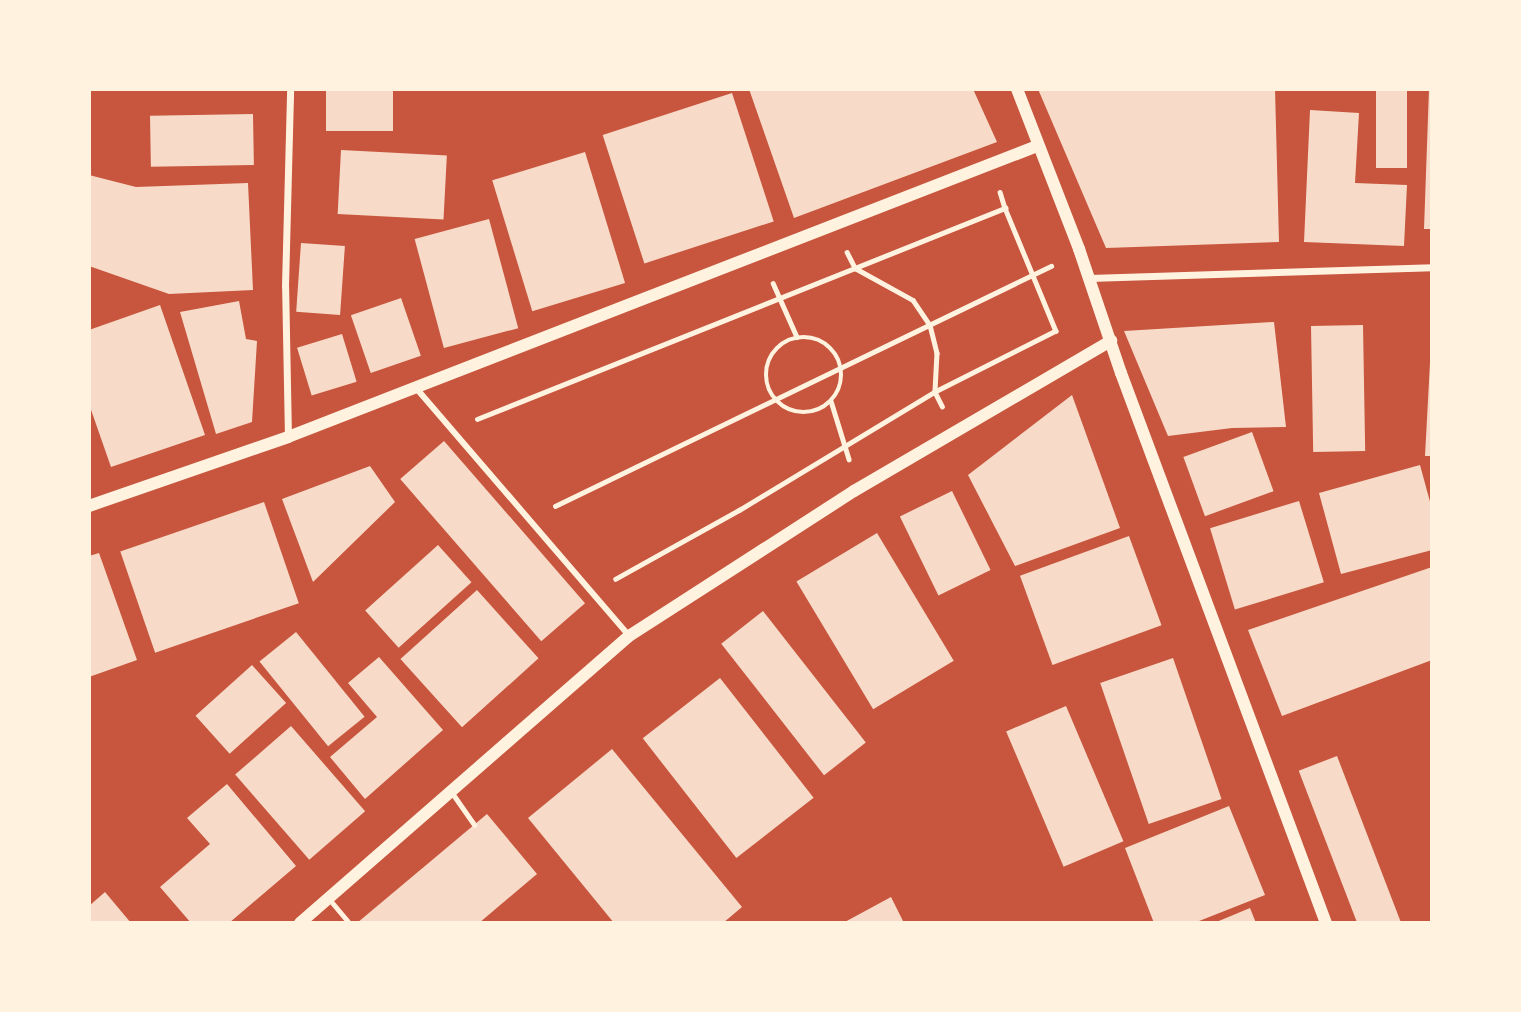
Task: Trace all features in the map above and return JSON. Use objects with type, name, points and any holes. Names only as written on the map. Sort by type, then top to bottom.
[{"type":"street","points":[[288,437],[285,286],[290,89]]},
{"type":"street","points":[[1017,89],[1079,249],[1326,923]]},
{"type":"street","points":[[89,506],[288,437],[1037,146]]},
{"type":"street","points":[[1089,278],[1432,267]]},
{"type":"street","points":[[300,923],[629,636],[854,491],[1111,341]]},
{"type":"street","points":[[416,388],[590,594],[629,636]]},
{"type":"lane","points":[[450,790],[474,825]]},
{"type":"lane","points":[[329,899],[349,923]]},
{"type":"path","points":[[451,430],[1005,208],[1056,331],[935,392],[740,510],[590,594]]},
{"type":"path","points":[[833,225],[855,268],[913,300],[930,325],[937,353],[935,392],[954,432]]},
{"type":"path","points":[[548,509],[1033,276],[1079,249]]},
{"type":"path","points":[[762,253],[797,337]]},
{"type":"path","points":[[797,337],[817,338],[834,349],[842,368],[839,392],[822,410],[797,413],[775,401],[766,383],[767,362],[779,346],[797,337]]},
{"type":"path","points":[[831,401],[847,446],[854,491]]},
{"type":"building","points":[[326,89],[393,89],[393,131],[326,131]]},
{"type":"building","points":[[749,89],[973,89],[997,142],[794,218]]},
{"type":"building","points":[[1038,89],[1275,89],[1279,242],[1106,248]]},
{"type":"building","points":[[1376,89],[1407,89],[1407,168],[1376,168]]},
{"type":"building","points":[[1429,89],[1432,89],[1432,229],[1424,229]]},
{"type":"building","points":[[732,93],[774,221],[644,263],[603,135]]},
{"type":"building","points":[[1310,110],[1359,113],[1355,183],[1407,185],[1404,246],[1304,242]]},
{"type":"building","points":[[253,114],[254,165],[151,167],[150,116]]},
{"type":"building","points":[[341,150],[447,156],[444,219],[338,214]]},
{"type":"building","points":[[585,152],[625,283],[532,311],[492,180]]},
{"type":"building","points":[[89,175],[136,187],[248,183],[253,290],[169,294],[89,266]]},
{"type":"building","points":[[489,219],[518,328],[444,348],[415,239]]},
{"type":"building","points":[[301,243],[345,246],[340,315],[296,312]]},
{"type":"building","points":[[401,298],[421,356],[371,373],[351,315]]},
{"type":"building","points":[[239,301],[246,339],[257,341],[252,422],[216,434],[180,312]]},
{"type":"building","points":[[160,305],[205,435],[111,467],[89,404],[89,330]]},
{"type":"building","points":[[1274,322],[1286,427],[1232,428],[1168,436],[1124,331]]},
{"type":"building","points":[[1363,325],[1365,451],[1313,452],[1311,326]]},
{"type":"building","points":[[342,334],[357,382],[312,396],[297,348]]},
{"type":"building","points":[[1430,363],[1432,456],[1425,456]]},
{"type":"building","points":[[1072,395],[1120,528],[1015,566],[968,475]]},
{"type":"building","points":[[1252,432],[1274,491],[1205,516],[1183,457]]},
{"type":"building","points":[[444,441],[585,603],[541,641],[400,479]]},
{"type":"building","points":[[1420,465],[1432,509],[1432,550],[1341,574],[1319,493]]},
{"type":"building","points":[[370,466],[395,502],[313,582],[282,499]]},
{"type":"building","points":[[952,491],[991,570],[938,596],[900,516]]},
{"type":"building","points":[[1299,501],[1324,582],[1235,609],[1210,528]]},
{"type":"building","points":[[264,502],[299,603],[155,653],[120,551]]},
{"type":"building","points":[[877,533],[954,661],[873,709],[796,581]]},
{"type":"building","points":[[1129,536],[1161,625],[1052,665],[1020,576]]},
{"type":"building","points":[[438,545],[471,582],[399,648],[365,611]]},
{"type":"building","points":[[99,553],[137,660],[89,677],[89,556]]},
{"type":"building","points":[[1432,567],[1432,660],[1282,716],[1248,630]]},
{"type":"building","points":[[477,590],[539,658],[462,727],[400,659]]},
{"type":"building","points":[[763,611],[866,743],[824,775],[721,644]]},
{"type":"building","points":[[296,632],[365,717],[328,746],[259,662]]},
{"type":"building","points":[[379,657],[443,730],[365,799],[330,757],[377,717],[348,683]]},
{"type":"building","points":[[1173,658],[1222,799],[1149,824],[1100,683]]},
{"type":"building","points":[[252,665],[286,703],[230,754],[196,716]]},
{"type":"building","points":[[720,678],[814,798],[736,858],[643,738]]},
{"type":"building","points":[[1066,706],[1123,841],[1064,867],[1006,731]]},
{"type":"building","points":[[291,726],[365,811],[309,860],[235,775]]},
{"type":"building","points":[[612,749],[742,907],[723,923],[614,923],[528,818]]},
{"type":"building","points":[[1337,756],[1401,923],[1357,923],[1299,771]]},
{"type":"building","points":[[227,784],[296,866],[229,923],[191,923],[160,887],[210,844],[187,818]]},
{"type":"building","points":[[1229,806],[1265,895],[1194,923],[1154,923],[1125,848]]},
{"type":"building","points":[[487,814],[537,874],[479,923],[357,923]]},
{"type":"building","points":[[105,892],[131,923],[89,923],[89,906]]},
{"type":"building","points":[[891,897],[904,923],[843,923]]},
{"type":"building","points":[[1250,908],[1256,923],[1214,923]]}]
